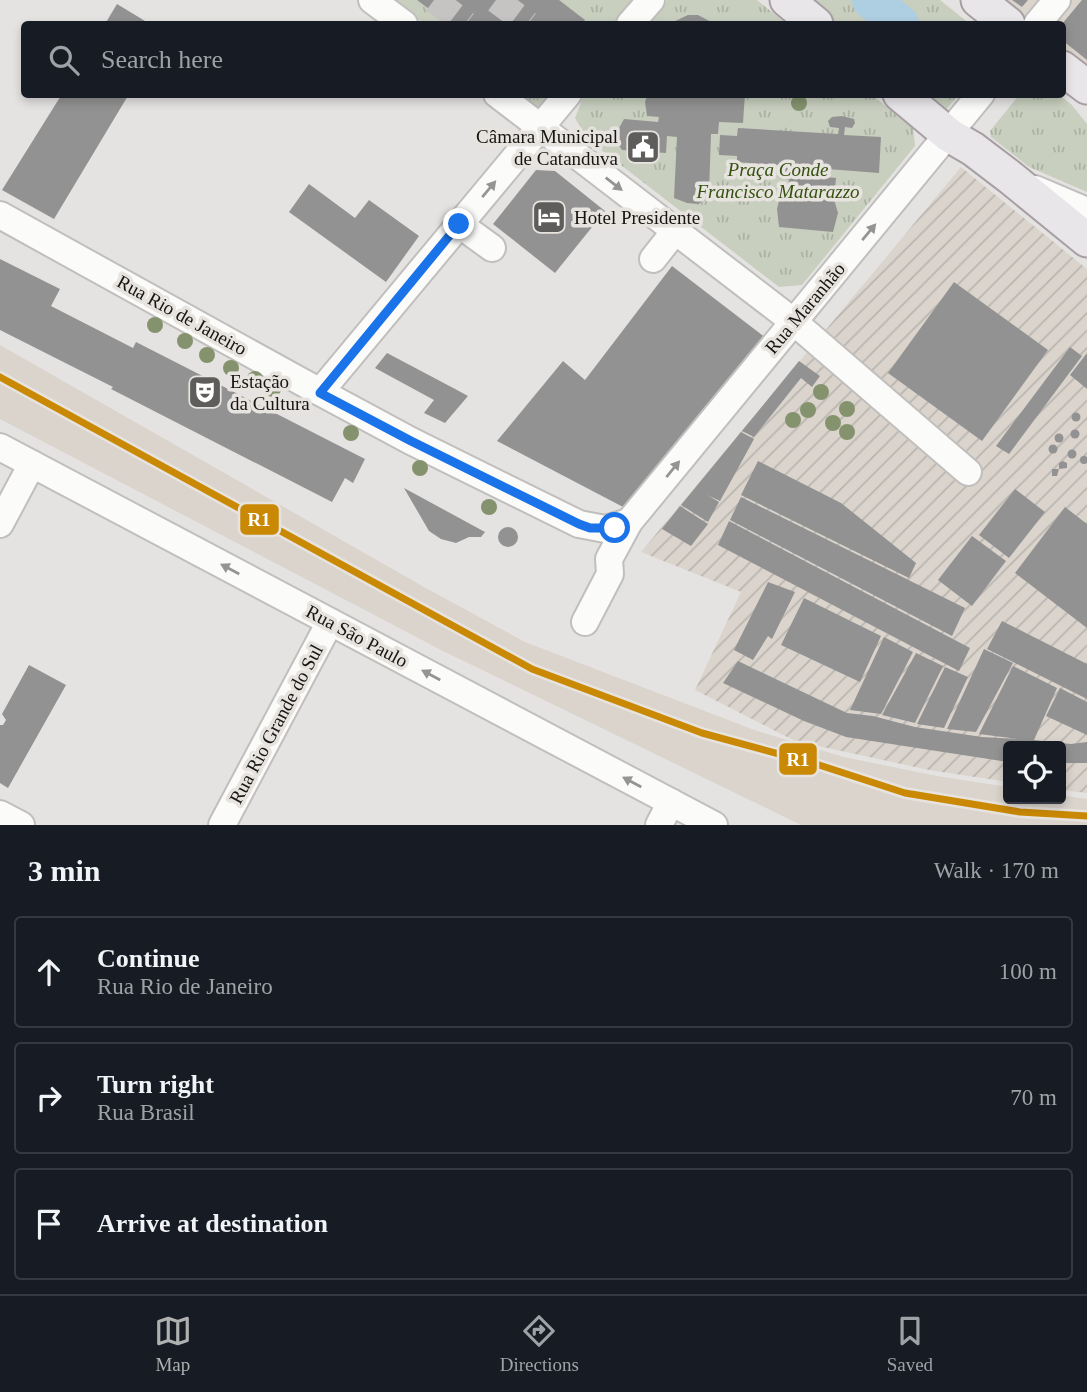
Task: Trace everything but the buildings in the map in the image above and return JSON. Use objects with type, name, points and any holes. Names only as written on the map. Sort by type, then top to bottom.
[{"type":"main road","points":[[787,0],[812,21]]},
{"type":"main road","points":[[978,0],[1004,21]]},
{"type":"main road","points":[[1066,71],[1087,87]]},
{"type":"main road","points":[[905,98],[949,135],[973,149],[1011,178],[1087,240]]},
{"type":"street","points":[[372,0],[400,21]]},
{"type":"street","points":[[633,21],[651,0]]},
{"type":"street","points":[[1040,21],[1057,0]]},
{"type":"street","points":[[502,98],[794,322],[968,472]]},
{"type":"street","points":[[320,393],[541,127],[562,98]]},
{"type":"street","name":"Rua Maranhão","points":[[585,622],[610,574],[610,559],[629,522],[978,98]]},
{"type":"street","points":[[1011,178],[1087,211]]},
{"type":"street","name":"Rua Rio de Janeiro","points":[[0,215],[320,393],[579,524],[604,529],[629,522]]},
{"type":"street","points":[[0,220],[49,241]]},
{"type":"street","points":[[459,224],[492,248]]},
{"type":"street","points":[[653,259],[675,231]]},
{"type":"street","name":"Rua São Paulo","points":[[0,447],[330,622],[665,814],[714,825]]},
{"type":"street","points":[[0,524],[32,464]]},
{"type":"street","name":"Rua Rio Grande do Sul","points":[[222,825],[330,622]]},
{"type":"street","points":[[0,814],[21,825]]},
{"type":"shaded area","points":[[964,0],[1087,0],[1087,101],[1066,84],[1066,21],[990,21]]},
{"type":"shaded area","points":[[961,167],[1087,269],[1087,793],[1066,791],[1066,741],[1003,741],[1003,781],[929,770],[795,741],[695,690],[741,592],[641,552]]},
{"type":"shaded area","points":[[0,345],[525,642],[757,731],[844,757],[1003,786],[1003,804],[1066,804],[1066,796],[1087,799],[1087,825],[801,825],[443,651],[0,419]]},
{"type":"green space","points":[[392,0],[638,0],[620,21],[420,21]]},
{"type":"green space","points":[[667,0],[757,0],[783,21],[648,21]]},
{"type":"green space","points":[[807,0],[858,0],[883,21],[832,21]]},
{"type":"green space","points":[[886,0],[940,0],[966,21],[912,21]]},
{"type":"green space","points":[[520,98],[554,98],[541,114]]},
{"type":"green space","name":"Praça Conde Francisco Matarazzo","points":[[583,98],[876,98],[913,128],[915,146],[802,285],[779,287],[587,139],[575,118]]},
{"type":"green space","points":[[924,98],[956,98],[943,114]]},
{"type":"green space","points":[[1017,98],[1063,98],[1087,124],[1087,192],[1029,167],[991,137],[990,131]]},
{"type":"waterway","points":[[871,0],[896,21]]},
{"type":"tunnel","points":[[434,0],[462,21]]},
{"type":"tunnel","points":[[496,0],[524,21]]},
{"type":"transit line","name":"R1","points":[[0,377],[532,669],[702,733],[819,765],[905,793],[1020,812],[1087,816]]},
{"type":"place","name":"Câmara Municipal de Catanduva","points":[[643,147]]},
{"type":"place","name":"Hotel Presidente","points":[[549,217]]},
{"type":"place","name":"Estação da Cultura","points":[[205,392]]},
{"type":"route","points":[[459,224],[320,393],[579,524],[590,528],[615,528]]}]
